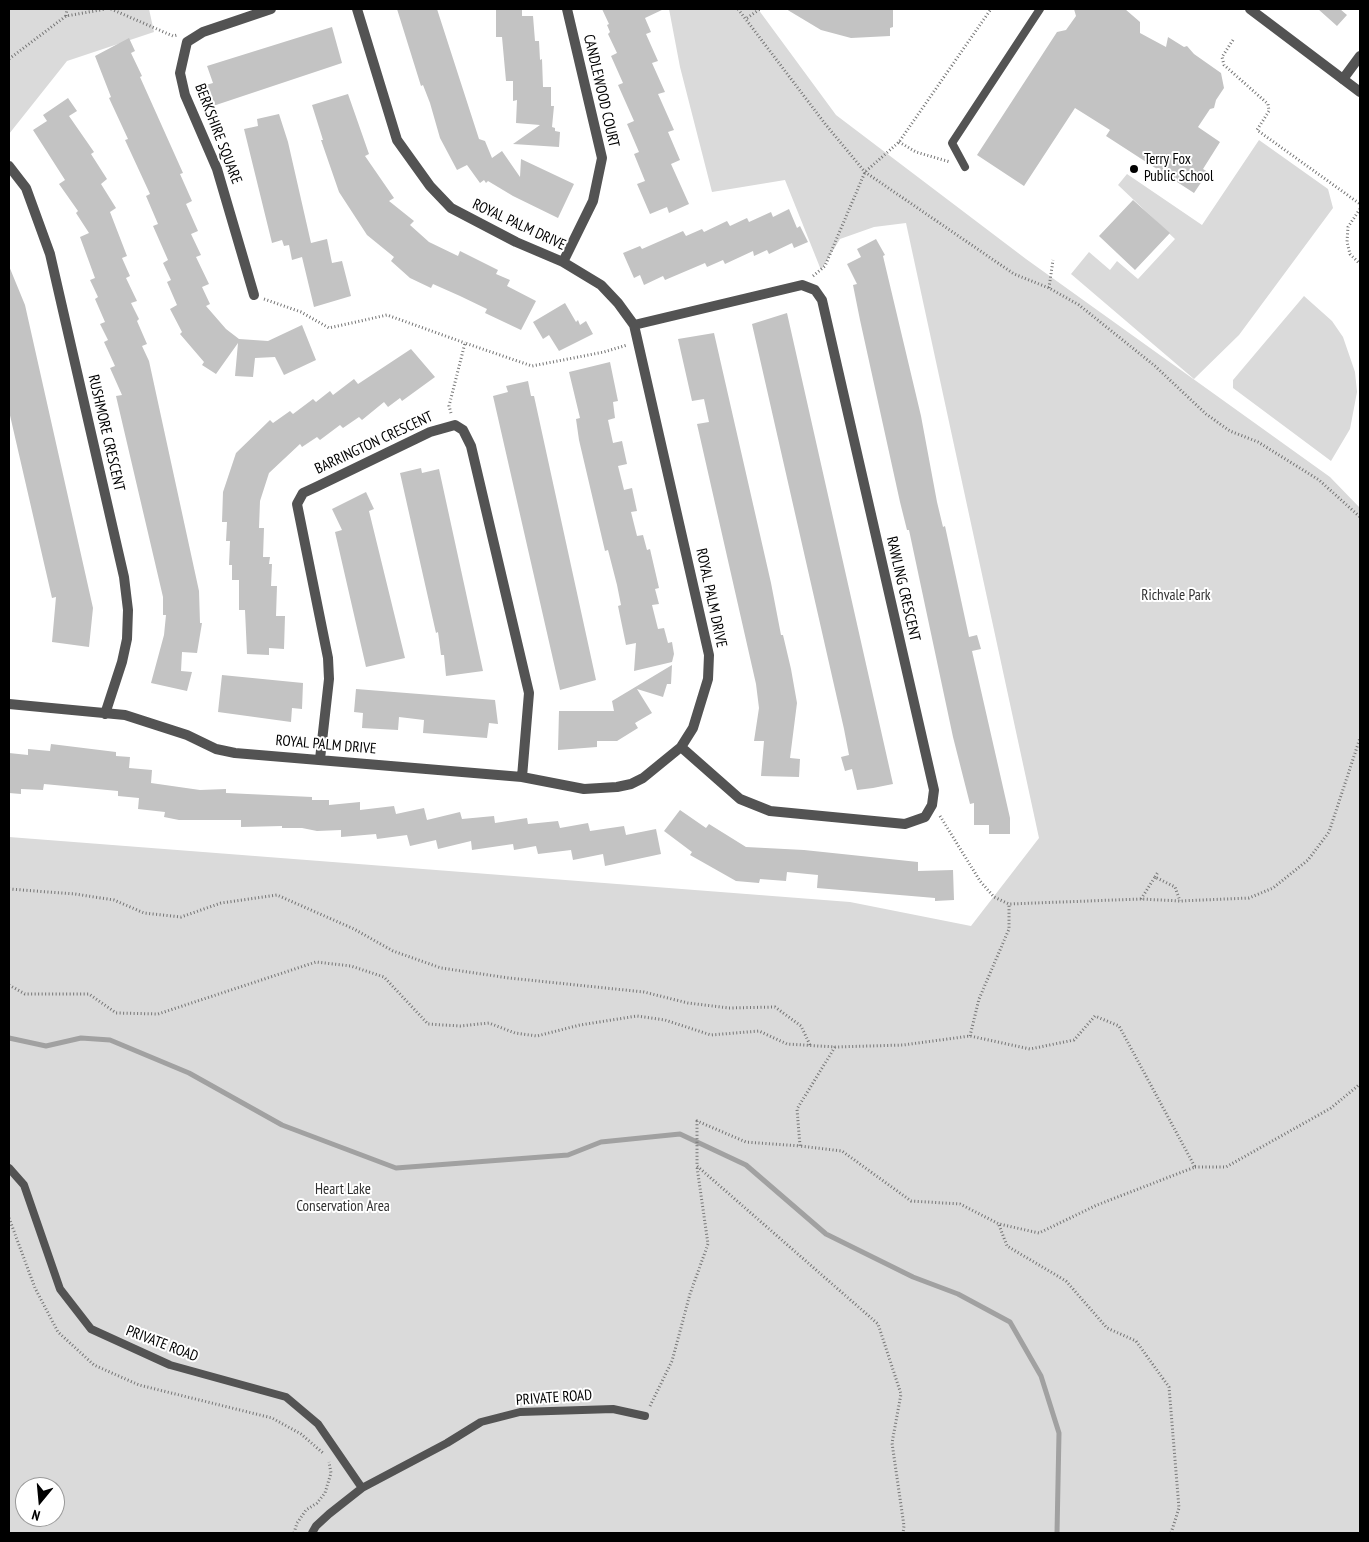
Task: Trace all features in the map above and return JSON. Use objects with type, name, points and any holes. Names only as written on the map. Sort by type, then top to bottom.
[{"type":"street","name":"BERKSHIRE SQUARE","points":[[254,296],[218,169],[185,95],[180,73],[187,42],[203,32],[271,9]]},
{"type":"street","name":"ROYAL PALM DRIVE","points":[[9,704],[125,715],[187,735],[216,749],[235,753],[522,777],[584,789],[617,787],[631,784],[643,778],[681,747],[693,728],[704,698],[708,679],[709,655],[634,326],[618,303],[601,285],[563,262],[451,208],[430,186],[397,140],[357,9]]},
{"type":"street","name":"CANDLEWOOD COURT","points":[[563,262],[593,201],[602,158],[567,9]]},
{"type":"street","points":[[1250,9],[1360,92]]},
{"type":"street","points":[[1343,79],[1360,56]]},
{"type":"street","name":"RUSHMORE CRESCENT","points":[[9,166],[26,188],[50,254],[124,578],[128,610],[127,639],[122,662],[105,714]]},
{"type":"street","points":[[634,326],[802,286]]},
{"type":"street","name":"RAWLING CRESCENT","points":[[802,286],[815,290],[822,300],[934,790],[932,804],[927,813]]},
{"type":"street","name":"BARRINGTON CRESCENT","points":[[320,759],[329,679],[328,658],[297,504],[303,493],[430,432],[455,425],[463,430],[471,446],[528,692],[522,777]]},
{"type":"street","points":[[681,747],[740,799],[770,810],[905,824],[925,817],[927,813]]},
{"type":"lane","points":[[965,167],[952,143],[1040,9]]},
{"type":"lane","name":"PRIVATE ROAD","points":[[9,1168],[24,1185],[60,1289],[91,1329],[170,1365],[286,1397],[318,1424],[362,1488]]},
{"type":"lane","name":"PRIVATE ROAD","points":[[312,1533],[316,1526],[329,1514],[362,1488],[447,1443],[481,1422],[520,1412],[613,1408],[645,1416]]},
{"type":"path","points":[[66,9],[66,16]]},
{"type":"path","points":[[9,59],[66,16],[106,9]]},
{"type":"path","points":[[111,9],[173,36],[180,35]]},
{"type":"path","points":[[738,9],[747,18],[826,125],[865,172],[1014,274],[1049,288],[1102,322],[1155,366],[1206,414],[1230,431],[1258,442],[1318,480],[1360,517]]},
{"type":"path","points":[[747,18],[760,9]]},
{"type":"path","points":[[802,286],[825,266],[865,172],[899,142],[991,9]]},
{"type":"path","points":[[1233,40],[1222,57],[1224,65],[1268,104],[1269,111],[1257,130],[1360,204]]},
{"type":"path","points":[[899,142],[916,152],[965,167]]},
{"type":"path","points":[[1360,209],[1348,227],[1347,242],[1350,254],[1360,264]]},
{"type":"path","points":[[1049,288],[1053,260]]},
{"type":"path","points":[[254,296],[301,312],[329,328],[387,315],[532,366],[604,352],[628,345]]},
{"type":"path","points":[[455,425],[449,406],[465,343]]},
{"type":"path","points":[[927,813],[941,817],[980,881],[994,897],[1009,904],[1141,899],[1180,901],[1248,898],[1273,888],[1308,860],[1329,832],[1360,738]]},
{"type":"path","points":[[1141,899],[1158,872]]},
{"type":"path","points":[[1155,877],[1175,887],[1180,901]]},
{"type":"path","points":[[9,889],[75,894],[114,900],[144,913],[181,917],[221,903],[277,895],[354,929],[393,951],[442,968],[509,978],[644,992],[688,1003],[729,1008],[775,1008],[800,1026],[810,1046]]},
{"type":"path","points":[[970,1036],[979,999],[1009,929],[1009,904]]},
{"type":"path","points":[[9,985],[26,994],[89,994],[116,1013],[158,1014],[316,962],[351,966],[384,977],[428,1024],[460,1026],[490,1023],[515,1033],[537,1036],[580,1025],[637,1016],[665,1020],[710,1035],[759,1031],[787,1044],[835,1048],[903,1045],[970,1036],[1030,1050],[1074,1040],[1095,1016],[1119,1026],[1195,1167]]},
{"type":"path","points":[[800,1146],[797,1109],[835,1048]]},
{"type":"path","points":[[645,1416],[672,1361],[690,1294],[708,1244],[697,1166],[697,1121],[746,1142],[842,1151],[911,1201],[960,1204],[999,1224],[1039,1233],[1097,1204],[1195,1167],[1226,1167],[1331,1108],[1360,1084]]},
{"type":"path","points":[[697,1166],[878,1324],[901,1394],[892,1443],[904,1526],[903,1533]]},
{"type":"path","points":[[9,1218],[35,1288],[58,1332],[94,1365],[139,1385],[272,1418],[301,1434],[326,1456],[330,1464],[330,1482],[321,1498],[306,1510],[297,1523],[294,1533]]},
{"type":"path","points":[[999,1224],[1007,1246],[1066,1281],[1106,1328],[1136,1341],[1169,1388],[1179,1508],[1171,1533]]},
{"type":"green space","points":[[9,9],[149,9],[154,32],[67,61],[9,134]]},
{"type":"green space","name":"Heart Lake Conservation Area","points":[[669,9],[758,9],[836,115],[1026,259],[1330,477],[1360,508],[1360,1533],[9,1533],[9,837],[850,902],[971,926],[1039,838],[906,223],[874,227],[840,239],[821,270],[785,180],[712,192],[680,67]]},
{"type":"green space","points":[[1259,140],[1328,189],[1333,208],[1239,335],[1194,379],[1071,274],[1089,252],[1110,270],[1117,261],[1138,279],[1175,239],[1118,185],[1127,174],[1202,225]]},
{"type":"green space","points":[[1304,296],[1332,321],[1343,337],[1355,372],[1357,392],[1350,429],[1331,461],[1233,388],[1233,380]]},
{"type":"building","points":[[397,9],[437,9],[479,139],[485,141],[492,158],[502,151],[520,177],[521,159],[574,184],[558,218],[513,196],[488,181],[486,183],[484,180],[480,183],[467,165],[457,170],[440,138],[430,103],[423,85],[421,86]]},
{"type":"building","points":[[496,9],[522,9],[522,16],[533,16],[535,41],[539,41],[540,60],[542,59],[543,87],[551,87],[551,106],[554,106],[552,127],[555,128],[555,131],[560,132],[559,147],[513,144],[540,125],[516,123],[517,100],[513,101],[513,81],[506,81],[502,37],[496,37]]},
{"type":"building","points":[[602,9],[664,9],[645,18],[651,32],[646,34],[658,61],[652,63],[665,92],[658,94],[674,130],[668,132],[680,160],[671,164],[689,204],[669,213],[667,207],[650,214],[637,184],[645,181],[634,154],[639,152],[627,124],[634,121],[618,85],[623,83],[611,56],[617,53],[608,34],[610,32],[607,25],[609,24]]},
{"type":"building","points":[[786,9],[893,9],[893,27],[890,28],[890,36],[851,38],[821,30]]},
{"type":"building","points":[[1074,9],[1125,9],[1140,22],[1140,33],[1166,47],[1168,37],[1184,47],[1187,46],[1194,54],[1221,73],[1224,88],[1216,100],[1214,108],[1210,109],[1198,127],[1220,142],[1203,169],[1208,172],[1194,193],[1106,136],[1110,130],[1075,108],[1024,186],[977,155],[1057,32],[1066,30],[1076,16]]},
{"type":"building","points":[[1318,9],[1340,9],[1347,15],[1337,26]]},
{"type":"building","points":[[332,27],[342,63],[213,106],[206,85],[213,83],[207,66]]},
{"type":"building","points":[[129,38],[135,51],[131,53],[142,76],[140,77],[183,173],[180,174],[192,201],[186,204],[198,231],[191,234],[201,255],[196,257],[209,284],[202,287],[210,304],[206,306],[226,329],[239,339],[268,341],[302,325],[316,360],[284,375],[275,357],[255,358],[253,377],[235,376],[238,343],[216,374],[202,365],[204,362],[180,334],[182,332],[170,309],[177,305],[167,282],[171,280],[163,263],[168,260],[153,226],[158,224],[146,196],[150,194],[125,140],[128,139],[109,98],[111,97],[95,56]]},
{"type":"building","points":[[348,94],[369,154],[365,156],[394,198],[389,201],[414,221],[410,225],[429,242],[458,256],[460,251],[498,270],[496,274],[510,280],[507,286],[536,301],[521,330],[485,313],[487,309],[460,296],[433,284],[431,288],[410,278],[391,261],[394,257],[367,235],[339,192],[321,140],[323,140],[312,105]]},
{"type":"building","points":[[68,98],[77,111],[69,116],[94,152],[91,154],[107,179],[101,184],[116,208],[110,212],[127,256],[122,258],[130,276],[126,278],[137,301],[131,303],[139,319],[137,321],[147,344],[142,346],[149,361],[199,591],[200,623],[202,623],[197,653],[182,652],[181,671],[192,672],[187,691],[151,683],[164,635],[166,615],[163,615],[163,597],[116,396],[122,395],[110,368],[115,366],[104,342],[108,340],[100,324],[105,322],[95,299],[98,297],[90,280],[95,278],[80,237],[89,233],[76,213],[78,211],[59,184],[65,180],[33,130],[47,121],[43,115]]},
{"type":"building","points":[[279,114],[288,142],[311,243],[327,239],[332,263],[342,261],[351,296],[314,307],[302,257],[292,260],[289,245],[284,246],[282,240],[272,243],[244,129],[258,126],[257,119]]},
{"type":"building","points":[[1133,200],[1170,233],[1135,270],[1099,236]]},
{"type":"building","points":[[789,209],[797,228],[800,226],[808,242],[794,248],[792,243],[769,254],[767,250],[754,256],[753,251],[725,264],[723,260],[707,267],[705,263],[665,280],[663,276],[644,285],[640,275],[634,278],[623,253],[640,246],[642,249],[683,231],[686,236],[702,229],[704,232],[727,221],[730,226],[747,218],[749,222],[771,212],[773,217]]},
{"type":"building","points":[[876,239],[885,255],[883,256],[921,416],[937,502],[943,527],[945,526],[969,637],[977,635],[981,649],[972,651],[1010,818],[1010,834],[989,834],[989,825],[974,825],[974,803],[970,804],[953,737],[909,530],[907,530],[900,502],[853,285],[857,284],[847,264],[861,257],[857,249]]},
{"type":"building","points":[[9,266],[25,305],[93,608],[89,647],[52,642],[56,597],[52,598],[9,411]]},
{"type":"building","points":[[565,303],[576,322],[578,320],[580,325],[586,321],[593,334],[559,351],[549,335],[543,339],[533,322]]},
{"type":"building","points":[[787,313],[893,784],[857,790],[852,769],[845,771],[841,757],[849,755],[844,729],[752,324]]},
{"type":"building","points":[[714,333],[781,635],[783,635],[791,669],[797,703],[790,758],[800,759],[799,777],[761,776],[764,741],[754,741],[759,708],[756,684],[697,424],[709,422],[704,399],[692,401],[678,339]]},
{"type":"building","points":[[411,349],[435,377],[402,401],[400,398],[388,407],[384,402],[362,420],[359,417],[343,428],[340,425],[320,440],[317,437],[302,447],[300,444],[269,473],[260,501],[259,528],[264,528],[263,557],[270,557],[269,564],[272,564],[271,586],[277,586],[276,616],[285,616],[284,649],[269,648],[269,655],[247,654],[245,610],[239,610],[239,580],[232,580],[232,565],[229,565],[230,541],[226,541],[227,522],[222,522],[223,492],[236,453],[270,420],[273,423],[290,411],[293,414],[313,399],[316,402],[330,391],[333,395],[354,379],[358,384]]},
{"type":"building","points":[[610,362],[618,401],[613,402],[615,418],[608,420],[613,443],[622,441],[627,464],[618,466],[624,490],[632,488],[637,511],[631,512],[637,536],[643,535],[647,550],[650,549],[659,588],[655,589],[659,604],[652,605],[658,629],[664,628],[668,643],[672,642],[674,654],[672,662],[634,671],[636,643],[626,645],[618,606],[621,605],[617,585],[608,550],[605,551],[579,440],[576,419],[580,418],[569,372]]},
{"type":"building","points":[[528,381],[531,396],[534,396],[596,680],[560,690],[493,396],[508,392],[506,386]]},
{"type":"building","points":[[421,468],[422,473],[439,469],[483,671],[446,676],[444,655],[441,655],[438,632],[436,633],[400,473]]},
{"type":"building","points":[[366,492],[374,509],[369,511],[405,658],[366,667],[335,532],[342,530],[332,509]]},
{"type":"building","points":[[672,665],[671,684],[667,684],[663,697],[637,689],[652,713],[635,723],[638,728],[617,741],[597,741],[597,747],[558,750],[559,711],[614,711],[612,701]]},
{"type":"building","points":[[222,675],[303,683],[302,709],[292,708],[291,722],[218,712]]},
{"type":"building","points":[[356,689],[495,700],[498,724],[489,723],[487,738],[423,733],[424,720],[399,717],[398,730],[362,728],[363,713],[354,712]]},
{"type":"building","points":[[51,744],[116,752],[116,756],[130,757],[129,768],[152,770],[151,783],[200,790],[226,789],[226,793],[312,797],[312,800],[329,800],[329,805],[360,802],[360,810],[394,806],[396,814],[424,808],[427,820],[460,812],[462,819],[494,816],[495,823],[527,818],[528,824],[558,821],[560,828],[588,823],[590,831],[624,826],[626,835],[656,829],[661,854],[605,866],[603,854],[573,860],[571,850],[538,854],[536,846],[514,850],[513,844],[472,850],[471,841],[438,849],[436,840],[410,846],[407,835],[377,839],[376,834],[341,837],[341,830],[317,831],[302,828],[282,828],[282,826],[241,827],[241,820],[179,820],[164,817],[165,812],[138,809],[139,798],[118,796],[118,791],[44,784],[43,790],[21,789],[21,794],[9,793],[9,753],[28,755],[28,749],[50,751]]},
{"type":"building","points":[[680,810],[706,828],[709,824],[746,847],[804,850],[918,862],[918,871],[953,870],[954,900],[935,901],[935,898],[817,888],[818,875],[787,872],[786,881],[760,879],[759,883],[736,881],[690,855],[692,852],[664,831]]},
{"type":"waterway","points":[[9,1038],[46,1046],[81,1038],[110,1040],[189,1073],[282,1125],[396,1168],[568,1155],[601,1142],[680,1134],[746,1165],[826,1234],[913,1277],[958,1294],[1010,1322],[1041,1376],[1059,1433],[1057,1533]]},
{"type":"place","name":"Terry Fox Public School","points":[[1134,169]]},
{"type":"park label","name":"Richvale Park","points":[[1176,596]]}]
